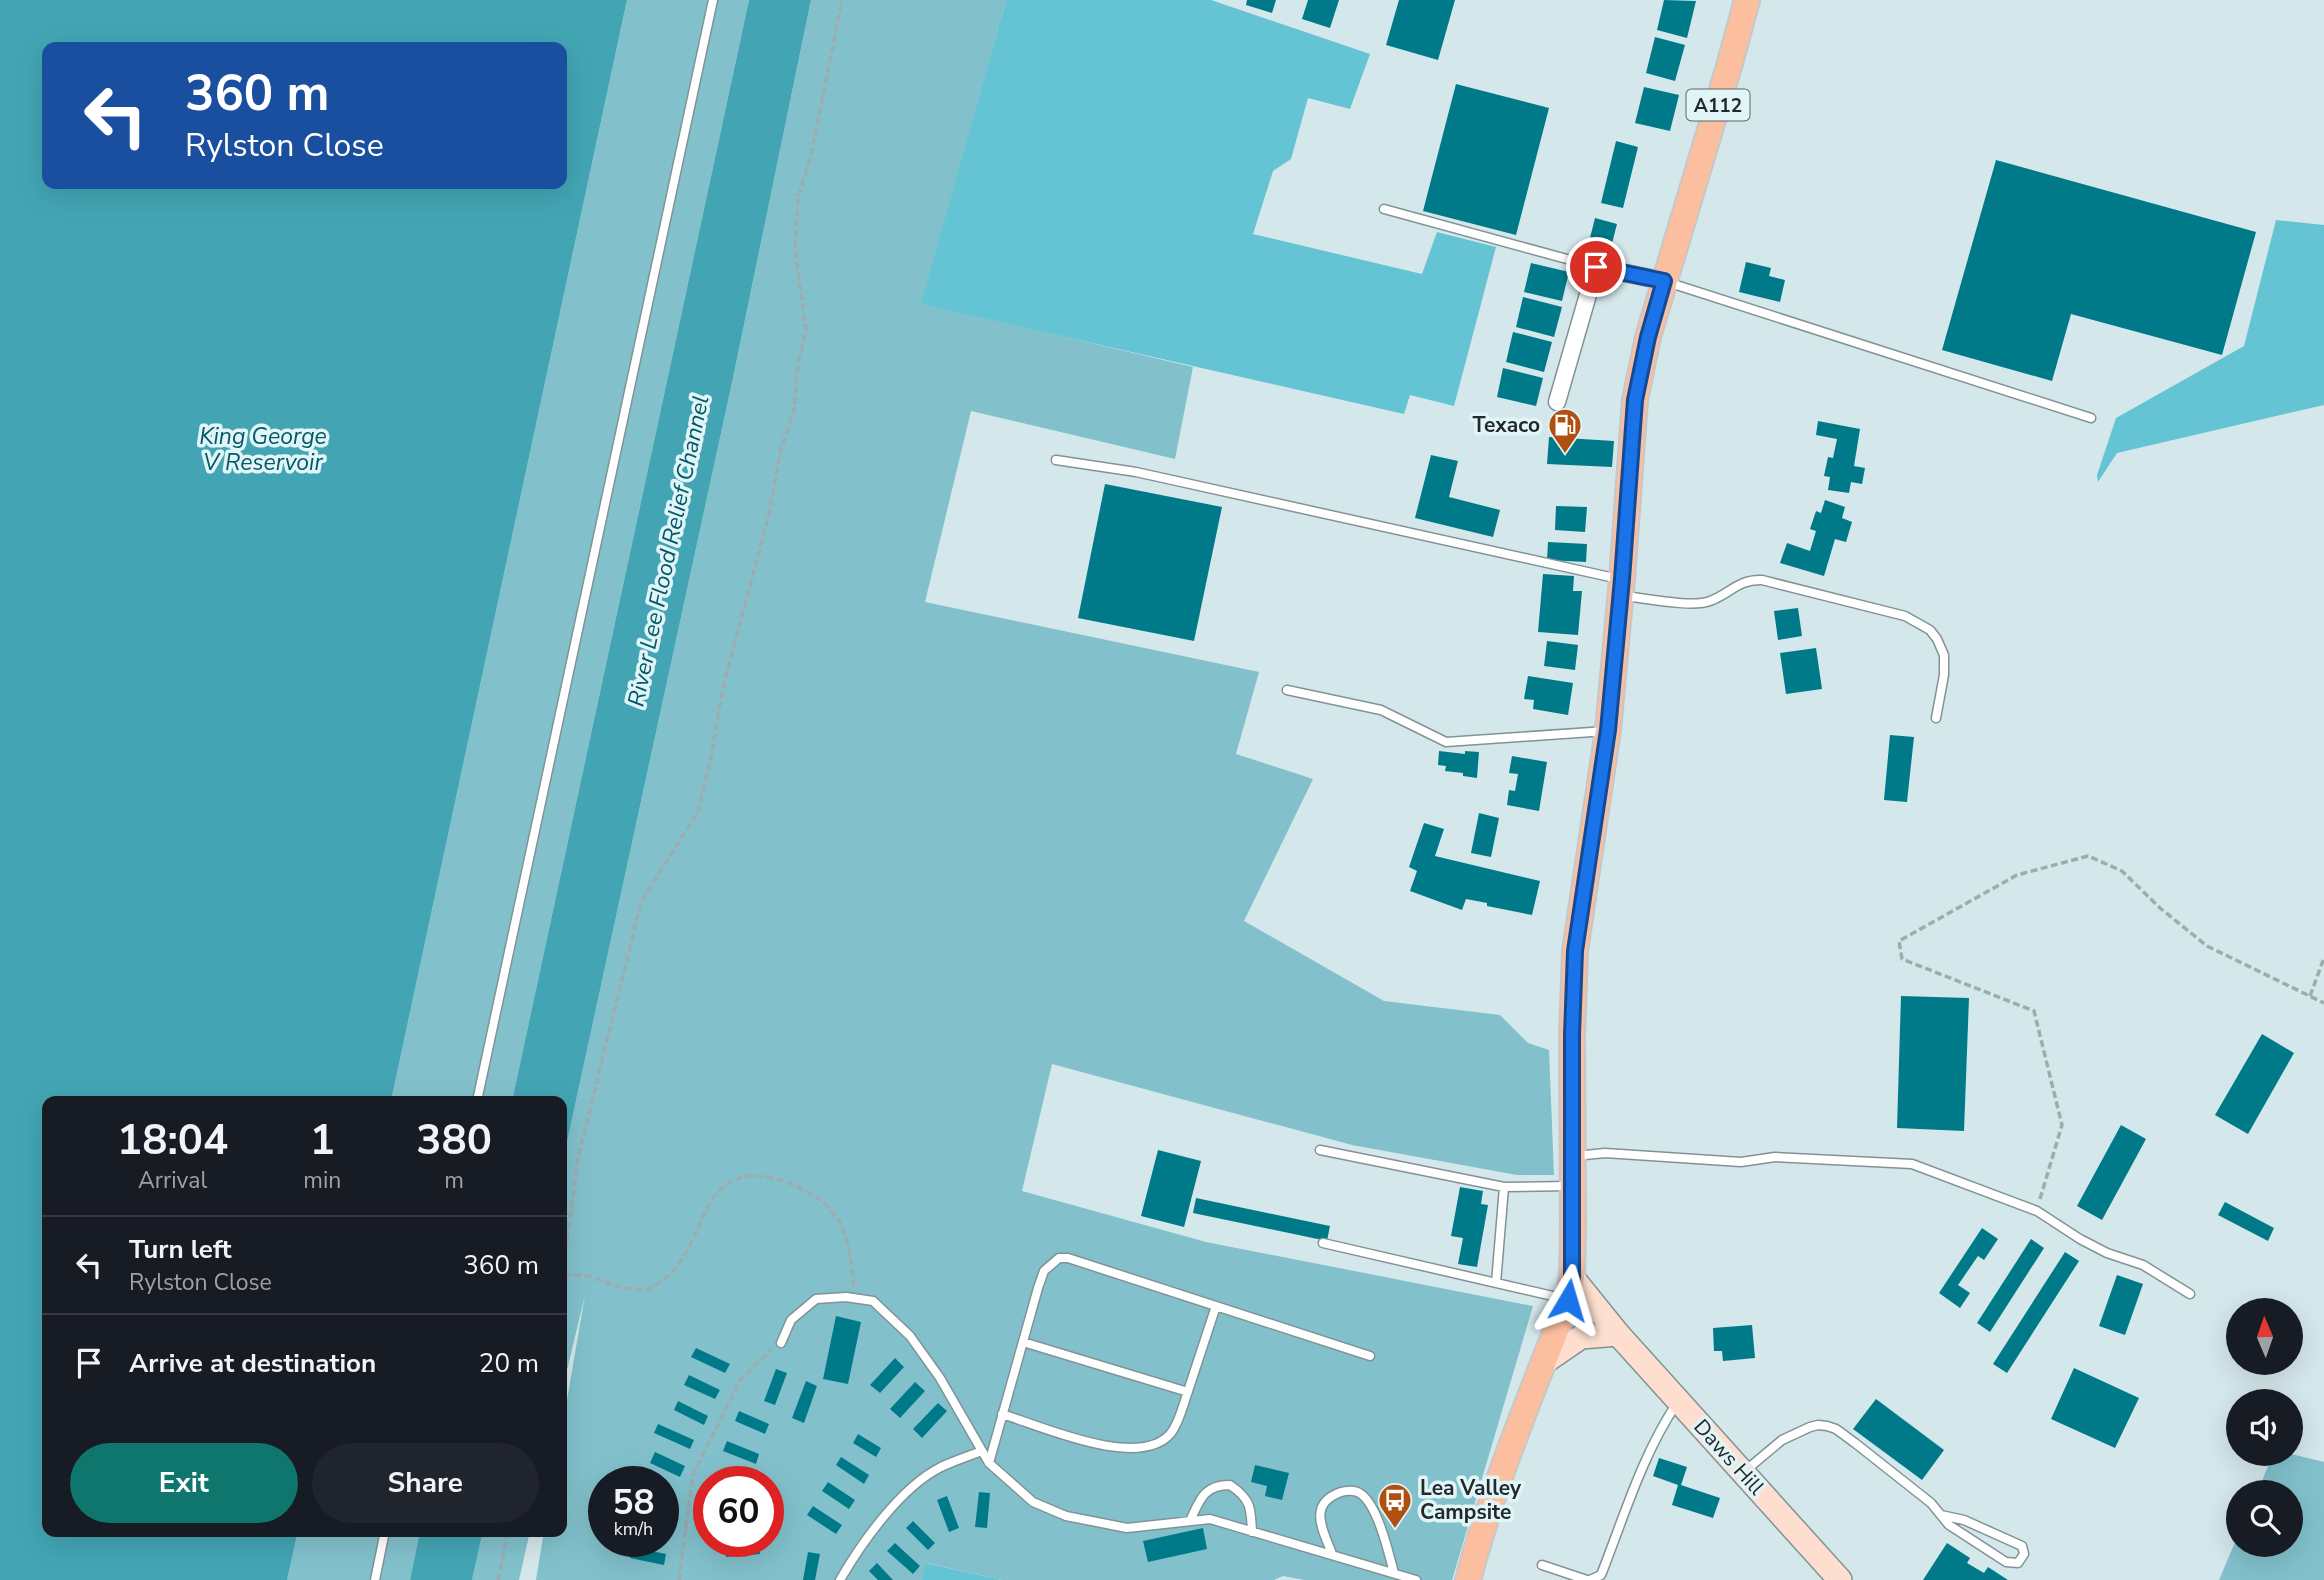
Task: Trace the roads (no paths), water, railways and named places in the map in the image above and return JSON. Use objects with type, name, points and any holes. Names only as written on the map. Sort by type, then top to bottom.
[{"type":"main road","name":"A112","points":[[1468,1580],[1476,1550],[1570,1288],[1575,951],[1608,730],[1622,588],[1635,400],[1648,337],[1726,76],[1744,1]]},
{"type":"street","points":[[1557,402],[1596,267],[1664,281]]},
{"type":"street","name":"Daws Hill","points":[[1570,1288],[1618,1334],[1840,1580]]},
{"type":"street","points":[[1544,1363],[1581,1337],[1618,1334]]},
{"type":"lane","points":[[478,1096],[713,0]]},
{"type":"lane","points":[[1384,209],[1596,267]]},
{"type":"lane","points":[[1664,281],[2091,418]]},
{"type":"lane","points":[[1056,460],[1136,472],[1694,604],[1708,602],[1750,579],[1905,616],[1930,630],[1944,654],[1944,675],[1936,718]]},
{"type":"lane","points":[[1287,690],[1381,710],[1446,742],[1608,730]]},
{"type":"lane","points":[[1320,1150],[1504,1187],[1573,1186]]},
{"type":"lane","points":[[1572,1157],[1605,1153],[1741,1162],[1775,1157],[1912,1164],[2037,1211],[2107,1254],[2143,1265],[2190,1294]]},
{"type":"lane","points":[[1496,1283],[1504,1187]]},
{"type":"lane","points":[[1323,1243],[1496,1283],[1570,1288]]},
{"type":"lane","points":[[989,1463],[1045,1271],[1059,1258],[1068,1258],[1370,1356]]},
{"type":"lane","points":[[781,1343],[791,1320],[816,1299],[856,1298],[873,1301],[910,1336],[940,1378],[989,1463],[1033,1502],[1066,1516],[1127,1528],[1210,1519],[1416,1580]]},
{"type":"lane","points":[[1002,1414],[1099,1445],[1125,1449],[1148,1448],[1172,1432],[1216,1306]]},
{"type":"lane","points":[[1023,1342],[1188,1392]]},
{"type":"lane","points":[[1542,1565],[1588,1580],[1601,1575],[1649,1452],[1678,1401]]},
{"type":"lane","points":[[1742,1472],[1782,1440],[1810,1427],[1827,1426],[1836,1429],[1855,1443],[1931,1503],[1949,1525],[2006,1562],[2018,1563],[2024,1554],[2022,1546],[1964,1520],[1941,1515]]},
{"type":"lane","points":[[840,1580],[850,1562],[897,1501],[939,1468],[982,1451]]},
{"type":"lane","points":[[1191,1521],[1208,1490],[1218,1485],[1230,1485],[1246,1497],[1251,1510],[1252,1532]]},
{"type":"lane","points":[[1332,1554],[1320,1515],[1322,1503],[1330,1496],[1347,1490],[1360,1493],[1368,1501],[1377,1520],[1394,1573]]},
{"type":"lane","points":[[375,1580],[385,1537]]},
{"type":"water","name":"King George V Reservoir","points":[[0,0],[627,0],[392,1096],[42,1096],[42,1537],[297,1537],[287,1580],[0,1580]]},
{"type":"water","name":"River Lee Flood Relief Channel","points":[[749,0],[811,0],[733,378],[567,1142],[567,1096],[513,1096]]},
{"type":"water","points":[[419,1537],[482,1537],[472,1580],[410,1580]]},
{"type":"place","name":"Texaco","points":[[1565,455]]},
{"type":"place","name":"Lea Valley Campsite","points":[[1395,1530]]}]
